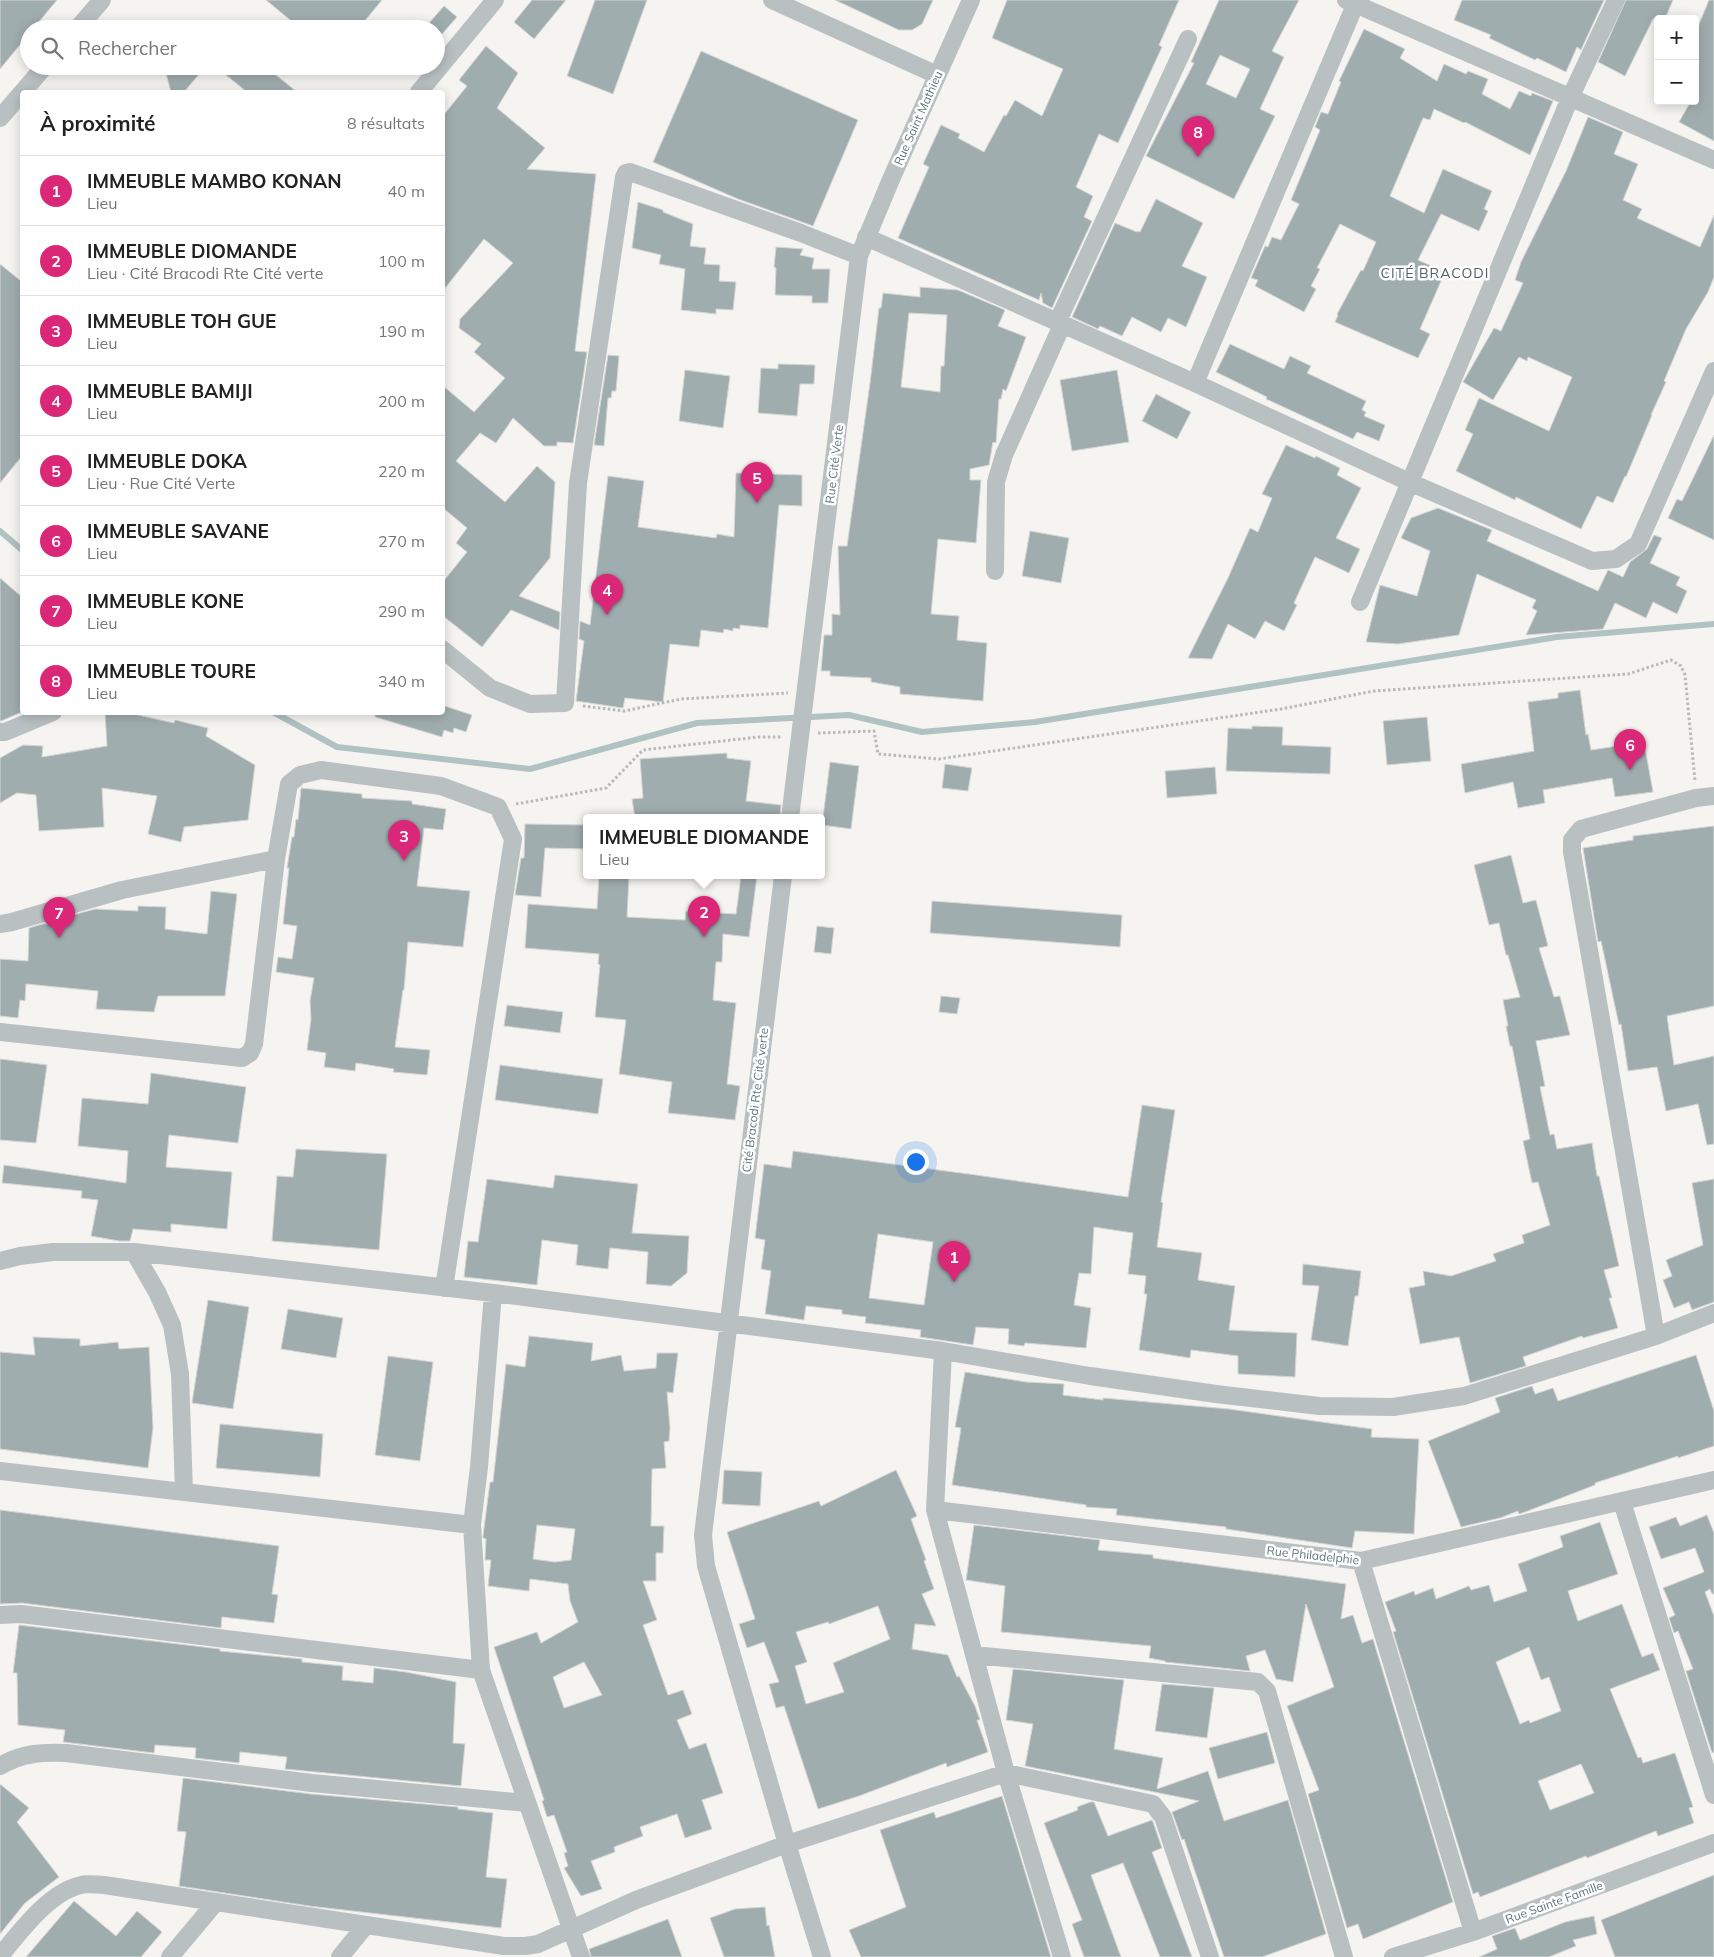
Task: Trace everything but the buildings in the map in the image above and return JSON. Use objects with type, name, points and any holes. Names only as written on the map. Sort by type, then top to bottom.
[{"type":"street","points":[[85,20],[102,0]]},
{"type":"street","points":[[445,61],[495,0]]},
{"type":"street","points":[[772,0],[937,76]]},
{"type":"street","name":"Rue Saint Mathieu","points":[[866,237],[971,0]]},
{"type":"street","points":[[1360,602],[1570,98],[1616,0]]},
{"type":"street","points":[[1195,383],[1350,2],[1714,160]]},
{"type":"street","points":[[996,571],[996,482],[1008,446],[1059,324],[1188,39]]},
{"type":"street","points":[[24,90],[37,75]]},
{"type":"street","points":[[421,90],[433,75]]},
{"type":"street","points":[[0,118],[20,95]]},
{"type":"street","points":[[445,651],[490,688],[530,704],[565,703],[578,483],[626,172],[801,233],[859,256]]},
{"type":"street","points":[[866,237],[1195,383],[1410,482],[1592,561],[1616,559],[1638,544],[1714,371]]},
{"type":"street","name":"Rue Cité Verte","points":[[800,736],[859,256],[866,237]]},
{"type":"street","points":[[0,732],[5,732],[46,715]]},
{"type":"street","points":[[790,814],[800,736]]},
{"type":"street","points":[[0,1032],[242,1058],[250,1053],[254,1044],[276,859],[289,784],[300,775],[321,770],[441,786],[498,807],[513,839],[444,1288]]},
{"type":"street","points":[[1656,1336],[1575,872],[1572,840],[1581,829],[1696,798],[1714,796]]},
{"type":"street","points":[[0,924],[122,890],[276,859]]},
{"type":"street","name":"Cité Bracodi Rte Cité verte","points":[[783,879],[703,1535],[706,1566],[822,1957]]},
{"type":"street","points":[[0,1262],[20,1256],[53,1252],[134,1252],[444,1288],[943,1351],[1090,1376],[1319,1406],[1393,1407],[1464,1396],[1656,1336],[1714,1313]]},
{"type":"street","points":[[134,1252],[157,1292],[172,1325],[180,1374],[184,1492]]},
{"type":"street","points":[[493,1294],[479,1467],[472,1525],[481,1670],[581,1957]]},
{"type":"street","points":[[943,1351],[935,1510],[1006,1773],[1062,1957]]},
{"type":"street","points":[[0,1471],[472,1525]]},
{"type":"street","name":"Rue Philadelphie","points":[[935,1510],[1361,1561],[1714,1480]]},
{"type":"street","points":[[1622,1502],[1714,1795]]},
{"type":"street","points":[[1361,1561],[1473,1932]]},
{"type":"street","points":[[0,1615],[31,1615],[481,1670]]},
{"type":"street","points":[[974,1655],[1258,1682],[1267,1691],[1344,1957]]},
{"type":"street","points":[[0,1766],[13,1758],[36,1752],[66,1752],[312,1783],[527,1803]]},
{"type":"street","points":[[0,1956],[19,1933],[58,1894],[82,1884],[104,1885],[504,1946],[520,1952],[636,1900],[788,1844],[1006,1773],[1153,1804],[1163,1817],[1210,1957]]},
{"type":"street","name":"Rue Sainte Famille","points":[[1393,1957],[1473,1932],[1714,1843]]},
{"type":"street","points":[[170,1957],[216,1902]]},
{"type":"street","points":[[340,1957],[366,1925]]},
{"type":"path","points":[[498,807],[606,788],[643,750],[758,737],[874,731],[878,754],[939,759],[1281,709],[1374,691],[1628,674],[1671,660],[1681,666],[1685,675],[1696,798]]},
{"type":"path","points":[[565,703],[624,711],[681,699],[806,692]]},
{"type":"waterway","points":[[0,531],[20,548]]},
{"type":"waterway","points":[[278,715],[337,747],[530,769],[697,723],[849,715],[922,732],[1035,722],[1557,637],[1714,624]]},
{"type":"place","name":"IMMEUBLE TOURE","points":[[1198,157]]},
{"type":"place","name":"IMMEUBLE DOKA","points":[[757,503]]},
{"type":"place","name":"IMMEUBLE BAMIJI","points":[[607,615]]},
{"type":"place","name":"IMMEUBLE SAVANE","points":[[1630,770]]},
{"type":"place","name":"IMMEUBLE TOH GUE","points":[[404,861]]},
{"type":"place","name":"IMMEUBLE DIOMANDE","points":[[704,937]]},
{"type":"place","name":"IMMEUBLE KONE","points":[[59,938]]},
{"type":"place","name":"IMMEUBLE MAMBO KONAN","points":[[954,1282]]},
{"type":"district","name":"CITÉ BRACODI","points":[[1435,273]]}]
